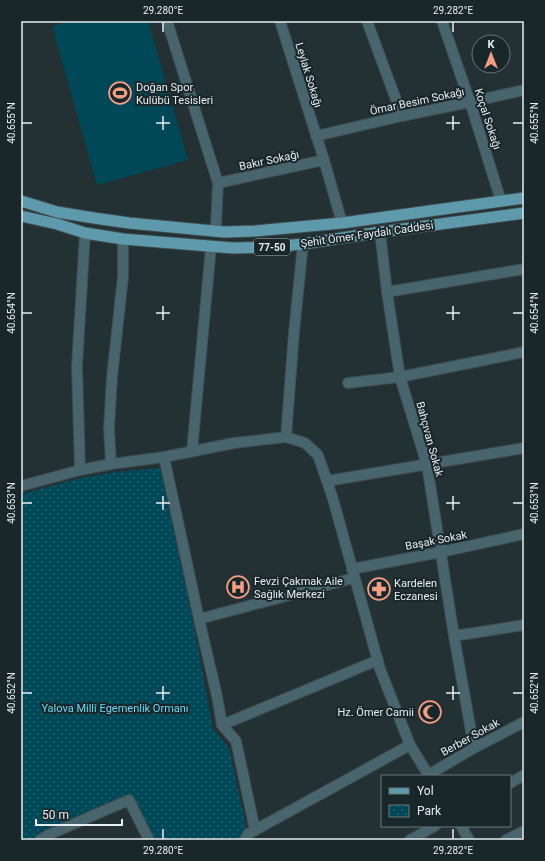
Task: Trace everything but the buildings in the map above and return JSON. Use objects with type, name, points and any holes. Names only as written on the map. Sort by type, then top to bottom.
[{"type":"main road","name":"Şehit Ömer Faydalı Caddesi","points":[[21,201],[57,212],[129,223],[211,231],[254,231],[342,223],[524,198]]},
{"type":"main road","name":"Şehit Ömer Faydalı Caddesi","points":[[21,216],[57,224],[85,233],[123,239],[211,247],[270,247],[303,244],[524,213]]},
{"type":"street","points":[[166,21],[218,183],[216,226],[211,231]]},
{"type":"street","name":"Leylak Sokağı","points":[[280,21],[324,160],[342,223]]},
{"type":"street","points":[[367,21],[402,116]]},
{"type":"street","name":"Koçal Sokağı","points":[[444,22],[501,201]]},
{"type":"street","name":"Ömar Besim Sokağı","points":[[316,136],[524,90]]},
{"type":"street","name":"Bakır Sokağı","points":[[218,183],[324,160]]},
{"type":"street","name":"Bahçıvan Sokak","points":[[380,232],[387,292],[400,377],[426,465],[474,748]]},
{"type":"street","points":[[80,470],[78,366],[85,233]]},
{"type":"street","points":[[111,464],[109,428],[112,377],[123,277],[123,239]]},
{"type":"street","points":[[286,437],[294,332],[303,244]]},
{"type":"street","points":[[192,451],[211,247]]},
{"type":"street","points":[[387,292],[524,269]]},
{"type":"street","points":[[348,383],[400,377],[524,352]]},
{"type":"street","points":[[21,486],[80,470],[164,457],[234,443],[286,437],[305,443],[318,454],[378,660],[410,745],[429,775]]},
{"type":"street","points":[[327,481],[524,448]]},
{"type":"street","points":[[164,457],[217,696],[222,725],[236,741],[255,830]]},
{"type":"street","name":"Başak Sokak","points":[[199,619],[353,573],[524,534]]},
{"type":"street","points":[[454,636],[524,625]]},
{"type":"street","points":[[222,725],[378,660]]},
{"type":"street","name":"Berber Sokak","points":[[429,775],[474,748],[524,722]]},
{"type":"street","points":[[245,840],[248,834],[410,745]]},
{"type":"street","points":[[511,782],[524,775]]},
{"type":"street","points":[[40,840],[48,835],[129,800],[149,840]]},
{"type":"street","points":[[410,840],[434,827]]},
{"type":"street","points":[[462,827],[469,840]]},
{"type":"street","points":[[506,840],[524,831]]},
{"type":"green space","name":"Doğan Spor Kulübü Tesisleri","points":[[71,21],[148,21],[188,160],[97,185],[52,26]]},
{"type":"green space","name":"Yalova Millî Egemenlik Ormanı","points":[[160,468],[192,615],[213,729],[229,748],[248,834],[245,840],[149,840],[129,800],[40,840],[21,840],[21,494],[80,478],[116,472]]},
{"type":"place","name":"Doğan Spor Kulübü Tesisleri","points":[[120,93]]},
{"type":"place","name":"Fevzi Çakmak Aile Sağlık Merkezi","points":[[238,587]]},
{"type":"place","name":"Kardelen Eczanesi","points":[[379,589]]},
{"type":"place","name":"Hz. Ömer Camii","points":[[430,712]]}]
